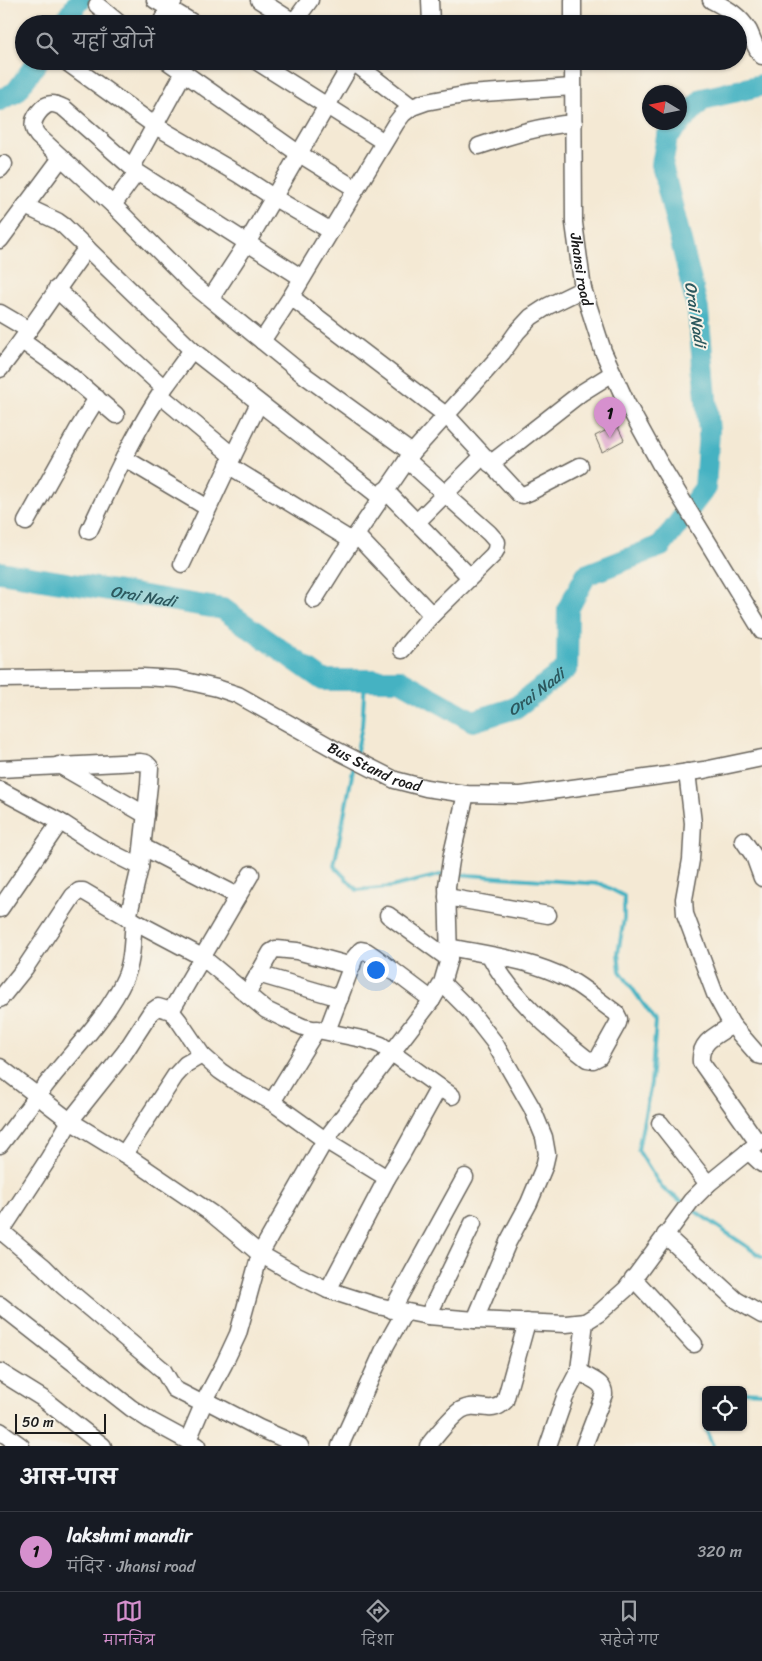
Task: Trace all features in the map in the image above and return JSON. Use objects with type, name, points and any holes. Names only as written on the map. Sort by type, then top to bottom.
[{"type":"street","points":[[259,0],[282,15]]},
{"type":"street","points":[[300,15],[310,0]]},
{"type":"street","points":[[430,0],[431,15]]},
{"type":"street","points":[[573,0],[573,15]]},
{"type":"street","points":[[711,0],[736,15]]},
{"type":"street","points":[[166,3],[183,15]]},
{"type":"street","points":[[97,5],[109,15]]},
{"type":"street","points":[[747,28],[762,56]]},
{"type":"street","points":[[78,70],[154,125],[331,231]]},
{"type":"street","points":[[178,70],[298,153],[356,189]]},
{"type":"street","points":[[270,70],[384,142]]},
{"type":"street","points":[[210,298],[247,243],[348,70]]},
{"type":"street","points":[[365,70],[412,107]]},
{"type":"street","name":"Jhansi road","points":[[573,70],[574,223],[583,289],[603,351],[626,402],[658,462],[762,631]]},
{"type":"street","points":[[113,205],[134,170],[154,125],[183,74]]},
{"type":"street","points":[[262,341],[403,114],[412,107],[426,102],[469,94],[574,86]]},
{"type":"street","points":[[302,278],[134,170],[64,108],[52,104],[46,106],[36,116],[34,128],[38,136],[113,205],[191,283],[300,372],[409,456],[497,542],[493,555],[432,615],[402,650]]},
{"type":"street","points":[[480,146],[524,131],[550,125],[574,123]]},
{"type":"street","points":[[0,240],[61,158]]},
{"type":"street","points":[[25,206],[57,221],[192,350],[259,403],[383,494],[417,522],[470,577]]},
{"type":"street","points":[[0,369],[87,248]]},
{"type":"street","points":[[56,289],[230,460],[354,538],[432,615]]},
{"type":"street","points":[[314,600],[409,456],[531,317],[548,306],[583,289]]},
{"type":"street","points":[[291,297],[446,416],[515,490],[523,495],[580,466]]},
{"type":"street","points":[[0,313],[67,374],[116,415]]},
{"type":"street","points":[[89,531],[124,458],[162,392],[192,350]]},
{"type":"street","points":[[417,522],[446,494],[487,460],[574,398],[613,373]]},
{"type":"street","points":[[26,522],[97,398]]},
{"type":"street","points":[[182,564],[230,460],[259,403]]},
{"type":"street","points":[[124,458],[208,508]]},
{"type":"street","name":"Bus Stand road","points":[[0,679],[142,677],[177,679],[217,688],[238,695],[336,750],[396,780],[426,788],[466,794],[521,795],[687,772],[762,758]]},
{"type":"street","points":[[0,769],[140,762],[146,763],[150,767],[143,848],[131,919],[130,961],[126,976],[115,997],[98,1021],[37,1095],[0,1145]]},
{"type":"street","points":[[59,765],[146,815]]},
{"type":"street","points":[[687,772],[694,823],[691,860],[684,899],[685,914],[715,994],[732,1025],[762,1056]]},
{"type":"street","points":[[0,790],[60,822],[98,846],[140,867]]},
{"type":"street","points":[[0,1304],[131,1408],[192,1443],[204,1402],[238,1334],[260,1254],[325,1140],[432,1000],[442,983],[449,953],[447,892],[452,854],[466,794]]},
{"type":"street","points":[[0,909],[60,822]]},
{"type":"street","points":[[743,840],[754,856],[762,878]]},
{"type":"street","points":[[143,848],[238,896]]},
{"type":"street","points":[[171,1011],[251,874]]},
{"type":"street","points":[[0,998],[25,968],[73,896],[79,891],[90,895],[202,958],[225,974],[266,1010],[303,1027],[367,1040],[381,1046],[446,1092],[387,1178],[328,1290]]},
{"type":"street","points":[[447,892],[548,915]]},
{"type":"street","points":[[388,915],[449,953],[490,956],[532,966],[569,980],[616,1013],[619,1018],[599,1057],[593,1060],[587,1059],[546,1025],[499,973],[490,956]]},
{"type":"street","points":[[247,994],[270,952],[276,949],[297,951],[352,966]]},
{"type":"street","points":[[272,1102],[322,1030],[340,998],[358,953],[362,950],[366,951],[432,1000]]},
{"type":"street","points":[[258,974],[340,998]]},
{"type":"street","points":[[442,983],[469,1010],[494,1042],[532,1108],[544,1137],[547,1154],[529,1203],[508,1242],[476,1320]]},
{"type":"street","points":[[300,1446],[174,1389],[163,1370],[1,1232],[49,1158],[70,1121],[125,1052],[151,1012],[158,1007],[171,1011],[202,1055],[233,1080],[272,1102],[325,1140],[387,1178]]},
{"type":"street","points":[[732,1025],[707,1042],[702,1048],[701,1062],[756,1145],[762,1164]]},
{"type":"street","points":[[124,1154],[175,1076],[186,1064],[202,1055]]},
{"type":"street","points":[[0,1067],[70,1121],[124,1154],[211,1213],[260,1254],[328,1290],[398,1311],[428,1316],[566,1324],[585,1322],[598,1314],[626,1289],[690,1201],[756,1145]]},
{"type":"street","points":[[660,1123],[708,1184]]},
{"type":"street","points":[[340,1446],[386,1345],[398,1311],[465,1177]]},
{"type":"street","points":[[428,1316],[473,1223]]},
{"type":"street","points":[[670,1229],[736,1300],[762,1315]]},
{"type":"street","points":[[633,1278],[694,1344]]},
{"type":"street","points":[[428,1446],[460,1411],[470,1407],[499,1408],[505,1401],[527,1322]]},
{"type":"street","points":[[548,1446],[565,1397],[579,1370],[585,1322]]},
{"type":"street","points":[[579,1370],[604,1388],[604,1394],[584,1446]]},
{"type":"street","points":[[0,1372],[42,1398],[104,1446]]},
{"type":"street","points":[[0,1431],[20,1446]]},
{"type":"building","points":[[617,425],[624,440],[602,452],[595,436]]},
{"type":"waterway","name":"Orai Nadi","points":[[69,15],[80,0]]},
{"type":"waterway","name":"Orai Nadi","points":[[0,100],[16,92],[32,70]]},
{"type":"waterway","name":"Orai Nadi","points":[[0,572],[223,609],[323,680],[400,680],[473,721],[515,708],[567,668],[568,609],[586,575],[661,546],[705,488],[709,431],[698,310],[662,165],[667,137],[703,99],[762,85]]},
{"type":"waterway","points":[[356,755],[362,726],[365,680]]},
{"type":"waterway","points":[[354,765],[334,866],[357,890],[391,887],[444,874]]},
{"type":"waterway","points":[[454,874],[601,884],[624,896],[624,919],[618,953],[620,971],[656,1022],[651,1083],[638,1150],[662,1188],[684,1203]]},
{"type":"waterway","points":[[692,1209],[762,1257]]},
{"type":"waterway","points":[[747,1392],[762,1393]]},
{"type":"waterway","points":[[706,1431],[713,1446]]},
{"type":"place","name":"lakshmi mandir","points":[[610,438]]}]
